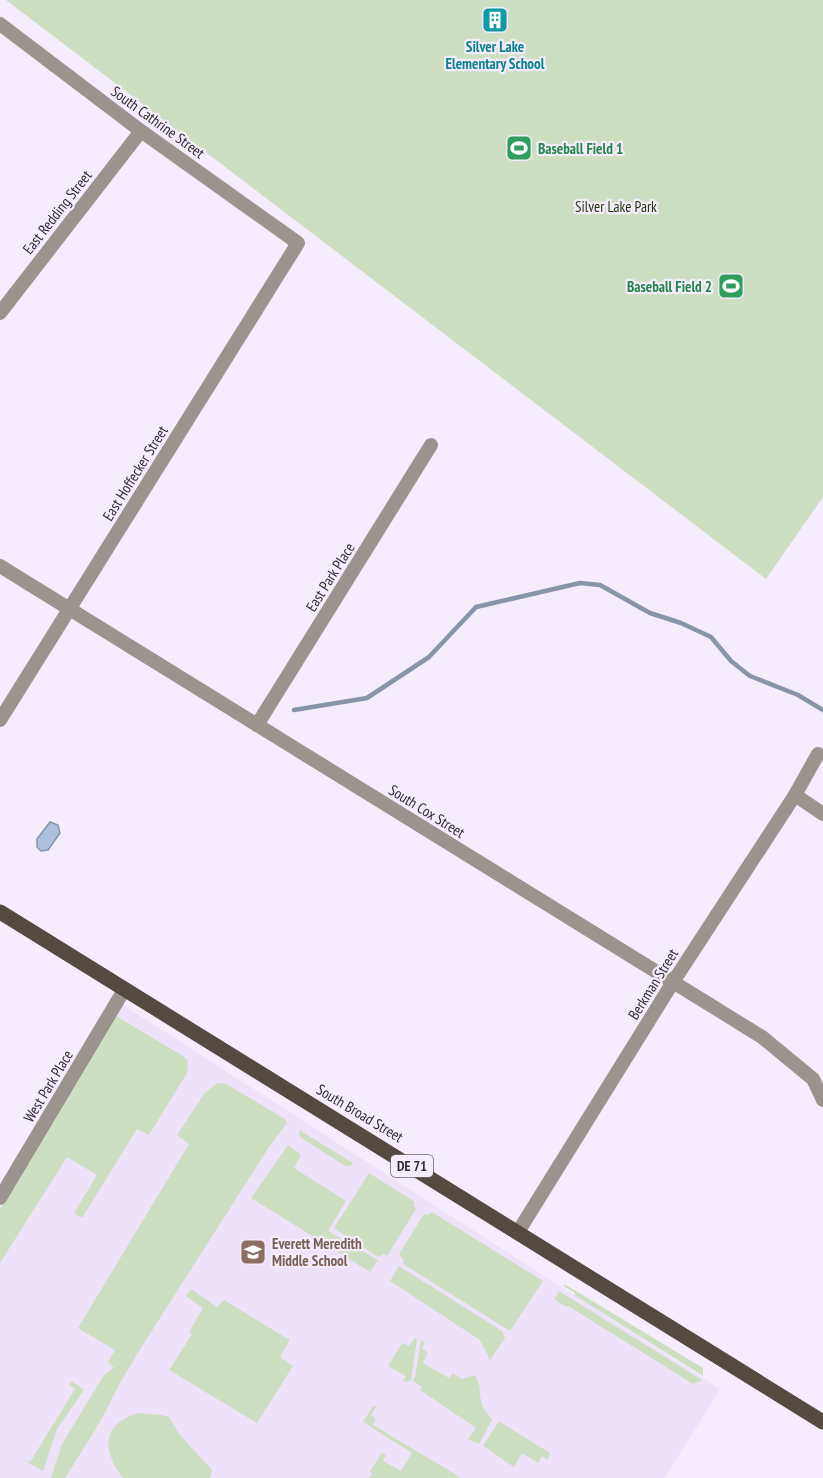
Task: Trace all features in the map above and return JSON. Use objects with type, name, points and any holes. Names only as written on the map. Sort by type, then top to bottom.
[{"type":"main road","name":"South Broad Street","points":[[0,912],[823,1422]]},
{"type":"street","name":"South Cathrine Street","points":[[0,24],[141,130],[298,243]]},
{"type":"street","name":"East Redding Street","points":[[0,313],[141,130]]},
{"type":"street","name":"East Hoffecker Street","points":[[0,720],[298,243]]},
{"type":"street","name":"East Park Place","points":[[257,725],[431,445]]},
{"type":"street","name":"South Cox Street","points":[[0,566],[762,1037],[813,1079],[823,1100]]},
{"type":"street","name":"Berkman Street","points":[[518,1232],[673,982],[795,795],[818,754]]},
{"type":"street","points":[[795,795],[823,814]]},
{"type":"street","name":"West Park Place","points":[[0,1198],[124,990]]},
{"type":"shaded area","name":"Everett Meredith Middle School","points":[[123,1005],[720,1389],[665,1478],[0,1478],[0,1209]]},
{"type":"green space","name":"Silver Lake Park","points":[[6,0],[823,0],[823,497],[766,579]]},
{"type":"green space","points":[[116,1016],[183,1056],[188,1061],[187,1073],[149,1135],[137,1129],[82,1218],[74,1213],[97,1175],[67,1157],[0,1263],[0,1209]]},
{"type":"green space","points":[[217,1083],[226,1084],[285,1119],[287,1123],[269,1147],[137,1354],[97,1427],[65,1478],[51,1478],[62,1444],[104,1375],[114,1368],[108,1362],[115,1350],[78,1328],[189,1144],[177,1135],[204,1094]]},
{"type":"green space","points":[[299,1130],[353,1163],[351,1166],[345,1166],[300,1137]]},
{"type":"green space","points":[[288,1145],[301,1155],[294,1168],[346,1201],[328,1231],[378,1260],[370,1272],[251,1198]]},
{"type":"green space","points":[[369,1173],[415,1202],[413,1204],[416,1209],[387,1256],[384,1254],[378,1257],[334,1228]]},
{"type":"green space","points":[[432,1212],[543,1281],[510,1331],[403,1264],[404,1261],[399,1254],[424,1214],[428,1215]]},
{"type":"green space","points":[[399,1266],[502,1331],[505,1338],[490,1360],[480,1340],[390,1281]]},
{"type":"green space","points":[[566,1285],[703,1368],[703,1376],[574,1295],[575,1293],[563,1286]]},
{"type":"green space","points":[[191,1289],[217,1307],[224,1300],[290,1340],[280,1357],[293,1366],[257,1423],[169,1370],[192,1334],[189,1332],[203,1308],[186,1296]]},
{"type":"green space","points":[[559,1291],[703,1380],[693,1384],[568,1306],[566,1307],[555,1300]]},
{"type":"green space","points":[[415,1338],[417,1339],[411,1380],[407,1382],[403,1381],[406,1376],[388,1366],[402,1343],[409,1346]]},
{"type":"green space","points":[[421,1339],[425,1343],[422,1348],[428,1353],[423,1363],[449,1378],[453,1373],[462,1379],[475,1375],[482,1404],[492,1420],[479,1444],[468,1439],[476,1428],[420,1390],[422,1387],[413,1381]]},
{"type":"green space","points":[[72,1381],[84,1390],[57,1429],[43,1471],[21,1459],[30,1462],[75,1389],[69,1385]]},
{"type":"green space","points":[[373,1406],[377,1406],[371,1415],[376,1419],[373,1425],[460,1477],[369,1478],[382,1452],[386,1455],[383,1461],[401,1471],[412,1453],[363,1422]]},
{"type":"green space","points":[[138,1413],[169,1417],[180,1435],[212,1470],[210,1478],[123,1478],[112,1458],[109,1440],[117,1424]]},
{"type":"green space","points":[[499,1421],[550,1453],[548,1460],[542,1456],[538,1463],[522,1453],[514,1467],[483,1446]]},
{"type":"water","points":[[50,822],[58,825],[60,833],[48,850],[41,851],[37,847],[37,839]]},
{"type":"waterway","points":[[294,710],[367,698],[429,657],[476,607],[580,583],[600,585],[650,613],[681,623],[711,637],[731,661],[750,676],[798,695],[823,710]]},
{"type":"place","name":"Silver Lake Elementary School","points":[[495,20]]},
{"type":"place","name":"Baseball Field 1","points":[[519,148]]},
{"type":"place","name":"Baseball Field 2","points":[[731,286]]},
{"type":"place","name":"Everett Meredith Middle School","points":[[253,1252]]}]
